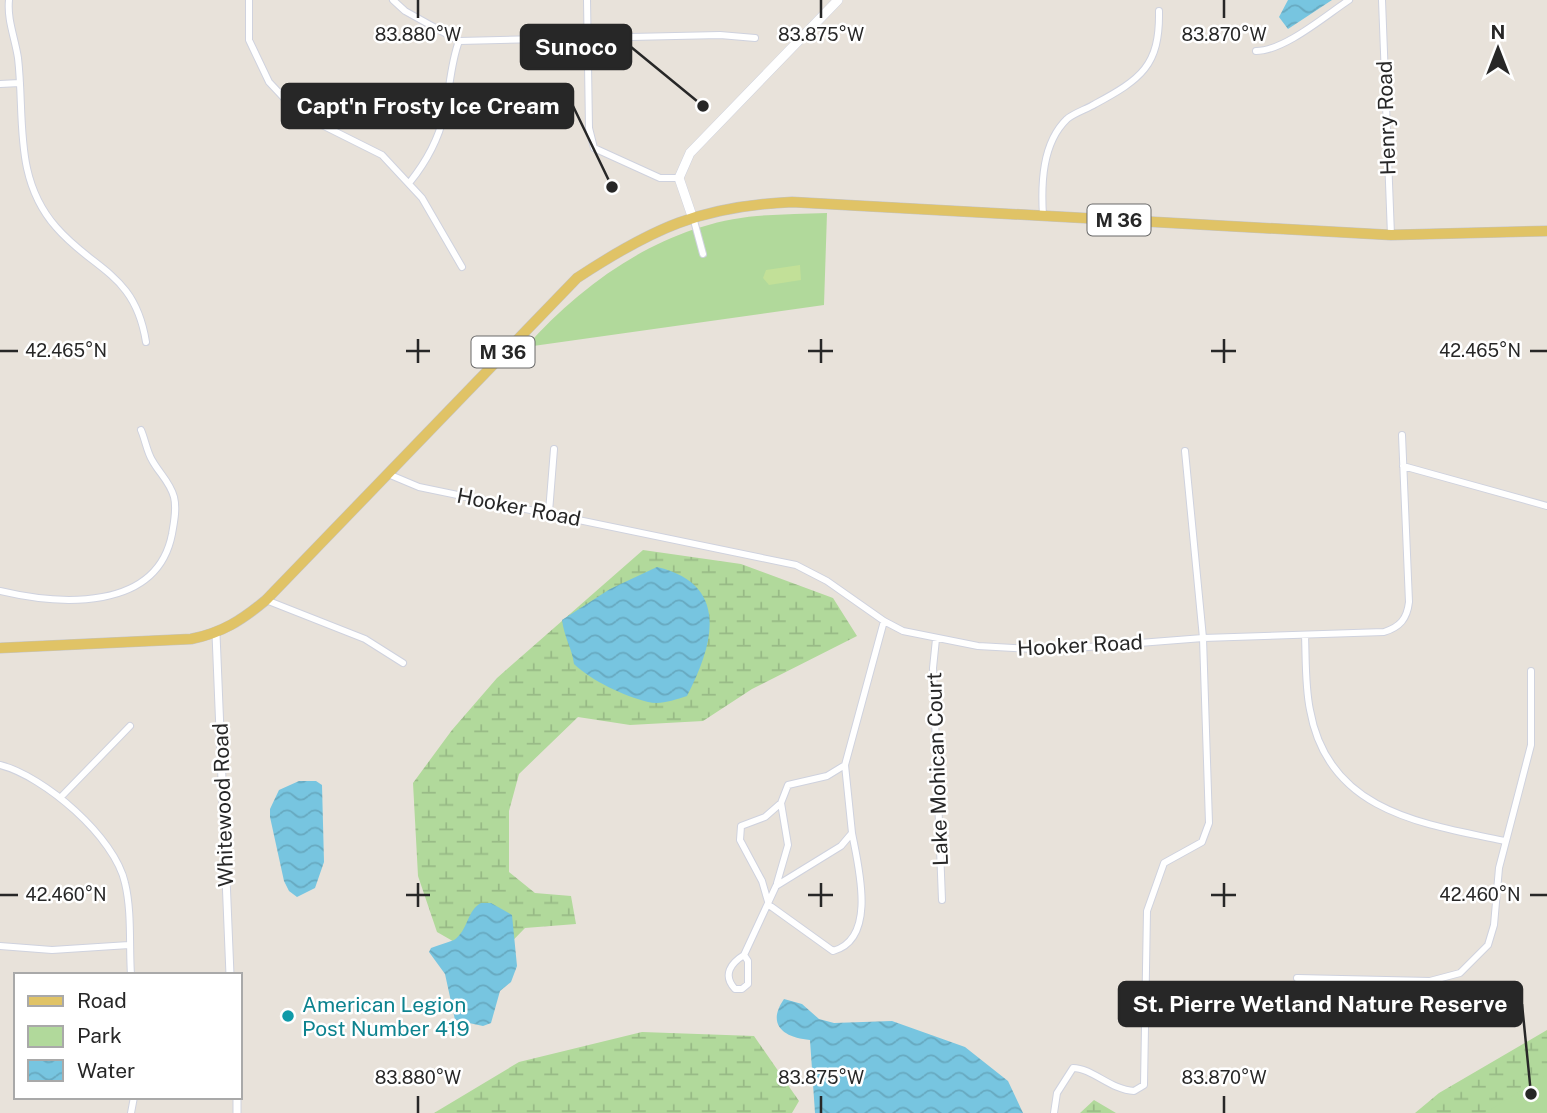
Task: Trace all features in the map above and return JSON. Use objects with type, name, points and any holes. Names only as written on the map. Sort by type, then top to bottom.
[{"type":"main road","points":[[692,216],[679,178],[690,153],[838,0]]},
{"type":"main road","name":"M 36","points":[[0,649],[191,639],[216,634],[267,600],[577,278],[611,255],[692,216],[739,206],[792,202],[1391,235],[1547,231]]},
{"type":"street","points":[[9,0],[8,13],[18,57],[26,177],[35,198],[57,229],[108,271],[132,297],[145,342]]},
{"type":"street","points":[[249,0],[249,40],[269,82],[298,113],[382,155],[410,182],[462,267]]},
{"type":"street","points":[[393,0],[405,12],[459,41],[720,35],[754,38]]},
{"type":"street","points":[[587,0],[589,128],[594,148],[660,178],[679,178]]},
{"type":"street","points":[[1256,51],[1267,51],[1285,42],[1349,0]]},
{"type":"street","name":"Henry Road","points":[[1382,0],[1391,235]]},
{"type":"street","points":[[1043,216],[1044,169],[1052,141],[1067,119],[1135,81],[1150,65],[1160,38],[1159,11]]},
{"type":"street","points":[[410,182],[429,156],[444,115],[453,55],[459,41]]},
{"type":"street","points":[[0,84],[20,83]]},
{"type":"street","points":[[692,216],[703,254]]},
{"type":"street","points":[[0,591],[16,595],[109,598],[132,589],[155,570],[170,546],[174,497],[164,475],[152,460],[141,430]]},
{"type":"street","name":"Hooker Road","points":[[388,474],[419,487],[796,565],[827,581],[903,631],[936,639],[1016,650],[1050,650],[1203,638],[1384,632],[1405,619],[1409,602],[1402,435]]},
{"type":"street","points":[[549,512],[554,449]]},
{"type":"street","points":[[1054,1113],[1057,1093],[1073,1068],[1083,1070],[1118,1090],[1134,1091],[1144,1085],[1147,911],[1164,863],[1202,842],[1209,823],[1203,638],[1185,451]]},
{"type":"street","points":[[1403,466],[1547,506]]},
{"type":"street","points":[[267,600],[365,639],[403,663]]},
{"type":"street","points":[[845,765],[827,776],[788,785],[781,803],[772,813],[744,823],[739,829],[744,849],[762,881],[769,905],[831,950],[842,947],[855,934],[862,914],[845,765],[884,621]]},
{"type":"street","name":"Whitewood Road","points":[[216,634],[230,973]]},
{"type":"street","points":[[1305,635],[1310,711],[1322,745],[1351,786],[1368,800],[1411,821],[1506,841]]},
{"type":"street","name":"Lake Mohican Court","points":[[936,639],[933,668],[942,900]]},
{"type":"street","points":[[1297,978],[1430,981],[1460,973],[1488,945],[1494,925],[1499,868],[1531,745],[1531,671]]},
{"type":"street","points":[[60,798],[130,726]]},
{"type":"street","points":[[0,765],[32,776],[60,798],[103,842],[121,870],[127,897],[131,973]]},
{"type":"street","points":[[744,955],[748,961],[748,984],[742,989],[735,989],[728,975],[730,967],[744,955],[769,905],[788,845],[781,803]]},
{"type":"street","points":[[776,886],[841,846],[852,833]]},
{"type":"street","points":[[0,946],[52,950],[129,945]]},
{"type":"green space","points":[[827,213],[824,305],[526,347],[574,299],[601,278],[659,243],[723,221],[757,216]]},
{"type":"green space","points":[[800,265],[801,280],[769,285],[763,278],[766,270]]},
{"type":"green space","points":[[643,550],[741,564],[833,598],[857,636],[752,689],[703,721],[630,725],[578,717],[519,774],[509,811],[509,872],[535,893],[571,896],[576,924],[525,928],[491,963],[437,932],[418,876],[413,783],[452,730],[497,678]]},
{"type":"green space","points":[[1547,1030],[1547,1113],[1415,1113],[1439,1093]]},
{"type":"green space","points":[[642,1032],[754,1036],[799,1101],[792,1113],[434,1113],[519,1062]]},
{"type":"green space","points":[[1547,1075],[1547,1113],[1485,1113]]},
{"type":"green space","points":[[1094,1100],[1116,1113],[1080,1113]]},
{"type":"water","points":[[1288,0],[1332,0],[1288,29],[1279,17]]},
{"type":"water","points":[[657,567],[680,575],[696,587],[706,602],[710,618],[704,656],[687,696],[658,703],[619,692],[574,664],[562,620],[610,589]]},
{"type":"water","points":[[299,781],[316,781],[322,785],[324,862],[315,888],[297,897],[289,891],[284,881],[270,809],[279,790]]},
{"type":"water","points":[[481,903],[491,903],[512,915],[517,966],[511,982],[500,991],[491,1023],[483,1026],[455,1020],[445,974],[429,952],[431,948],[459,936],[473,910]]},
{"type":"water","points":[[784,999],[802,1004],[819,1019],[834,1023],[892,1021],[965,1047],[1008,1081],[1023,1113],[815,1113],[810,1040],[792,1036],[780,1028],[777,1016]]},
{"type":"place","name":"Sunoco","points":[[703,106]]},
{"type":"place","name":"Capt'n Frosty Ice Cream","points":[[612,187]]},
{"type":"place","name":"American Legion Post Number 419","points":[[288,1016]]},
{"type":"place","name":"St. Pierre Wetland Nature Reserve","points":[[1531,1094]]}]
